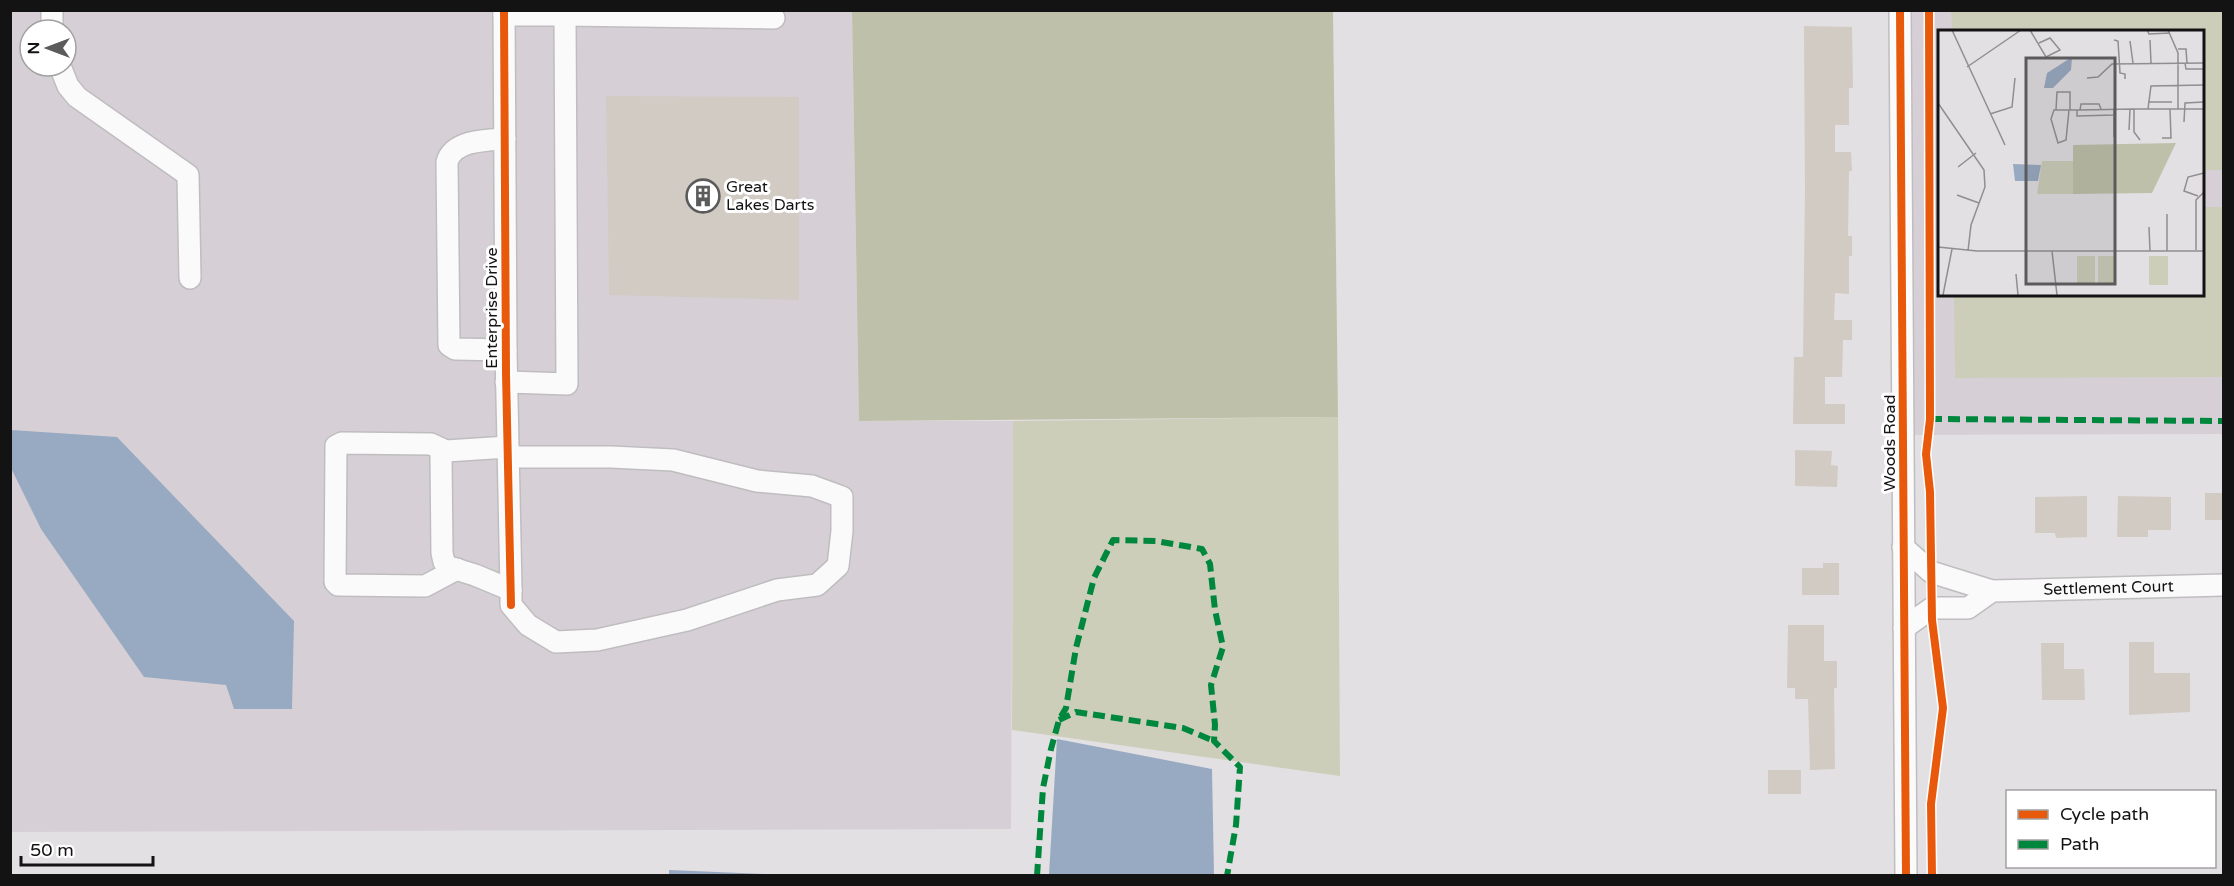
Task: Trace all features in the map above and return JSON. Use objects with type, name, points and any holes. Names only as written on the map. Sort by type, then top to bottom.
[{"type":"street","name":"Woods Road","points":[[1900,10],[1906,876]]},
{"type":"street","points":[[504,13],[774,18]]},
{"type":"street","name":"Enterprise Drive","points":[[504,13],[506,382],[511,598]]},
{"type":"street","points":[[506,382],[567,384],[565,15]]},
{"type":"street","points":[[65,78],[77,97],[188,176],[190,278]]},
{"type":"street","points":[[505,139],[471,141],[448,156],[447,174],[449,345],[455,349],[506,350]]},
{"type":"street","points":[[446,451],[441,456],[444,562],[449,567],[457,569],[475,574],[511,598],[528,625],[556,642],[597,640],[687,620],[777,590],[816,585],[837,566],[842,531],[842,497],[812,486],[757,481],[673,460],[446,451],[431,444],[342,443],[336,446],[335,582],[338,585],[424,586],[457,569]]},
{"type":"street","name":"Settlement Court","points":[[1903,547],[1931,572],[1992,591],[2223,585]]},
{"type":"street","points":[[1904,628],[1932,608],[1968,608],[1992,591]]},
{"type":"shaded area","points":[[10,11],[852,11],[859,421],[1013,421],[1011,829],[11,832]]},
{"type":"shaded area","points":[[1910,11],[2223,11],[2223,434],[1909,435]]},
{"type":"green space","points":[[852,11],[1333,11],[1338,417],[859,421]]},
{"type":"green space","points":[[1951,11],[2223,11],[2223,170],[2204,170],[2204,30],[1952,30]]},
{"type":"green space","points":[[2204,207],[2223,207],[2223,377],[1955,378],[1954,296],[2204,296]]},
{"type":"green space","points":[[1338,417],[1340,776],[1012,730],[1013,421]]},
{"type":"water","points":[[11,430],[117,437],[294,621],[292,709],[234,709],[226,685],[144,677],[41,529],[11,468]]},
{"type":"water","points":[[1057,739],[1212,769],[1214,875],[1049,875]]},
{"type":"water","points":[[669,870],[789,875],[669,876]]},
{"type":"building","points":[[1804,26],[1852,27],[1853,88],[1849,88],[1849,125],[1835,125],[1835,152],[1851,152],[1848,236],[1852,236],[1852,256],[1849,256],[1849,294],[1835,293],[1834,320],[1852,320],[1852,340],[1843,340],[1842,377],[1825,377],[1825,404],[1845,404],[1845,424],[1793,424],[1794,357],[1803,357]]},
{"type":"building","name":"Great Lakes Darts","points":[[606,96],[799,97],[799,300],[609,295]]},
{"type":"building","points":[[1795,450],[1832,451],[1831,465],[1838,466],[1837,487],[1795,486]]},
{"type":"building","points":[[2205,493],[2223,493],[2223,520],[2205,520]]},
{"type":"building","points":[[2087,496],[2087,537],[2056,538],[2055,533],[2035,533],[2035,497]]},
{"type":"building","points":[[2118,496],[2171,497],[2171,530],[2148,530],[2148,537],[2117,537]]},
{"type":"building","points":[[1823,563],[1839,563],[1839,595],[1802,595],[1802,568],[1823,568]]},
{"type":"building","points":[[1788,625],[1824,625],[1824,661],[1837,661],[1837,688],[1834,688],[1835,769],[1810,770],[1808,699],[1795,699],[1795,688],[1787,688]]},
{"type":"building","points":[[2129,642],[2154,642],[2154,673],[2190,673],[2190,712],[2129,715]]},
{"type":"building","points":[[2041,643],[2064,643],[2064,669],[2084,669],[2085,700],[2042,700]]},
{"type":"building","points":[[1768,770],[1801,770],[1801,794],[1768,794]]},
{"type":"marked path","points":[[1930,419],[2224,421]]},
{"type":"marked path","points":[[1037,876],[1043,788],[1051,749],[1059,720],[1066,708],[1076,648],[1094,578],[1113,540],[1156,541],[1202,549],[1210,564],[1215,610],[1223,647],[1211,685],[1215,725],[1214,741],[1240,767],[1236,825],[1227,876]]},
{"type":"marked path","points":[[1059,720],[1076,712],[1183,728],[1214,741]]},
{"type":"cycle path","points":[[504,10],[506,374],[511,605]]},
{"type":"cycle path","points":[[1900,10],[1906,876]]},
{"type":"cycle path","points":[[1929,10],[1930,419],[1926,454],[1930,492],[1932,620],[1943,708],[1931,804],[1932,876]]},
{"type":"place","name":"Great Lakes Darts","points":[[703,196]]}]
